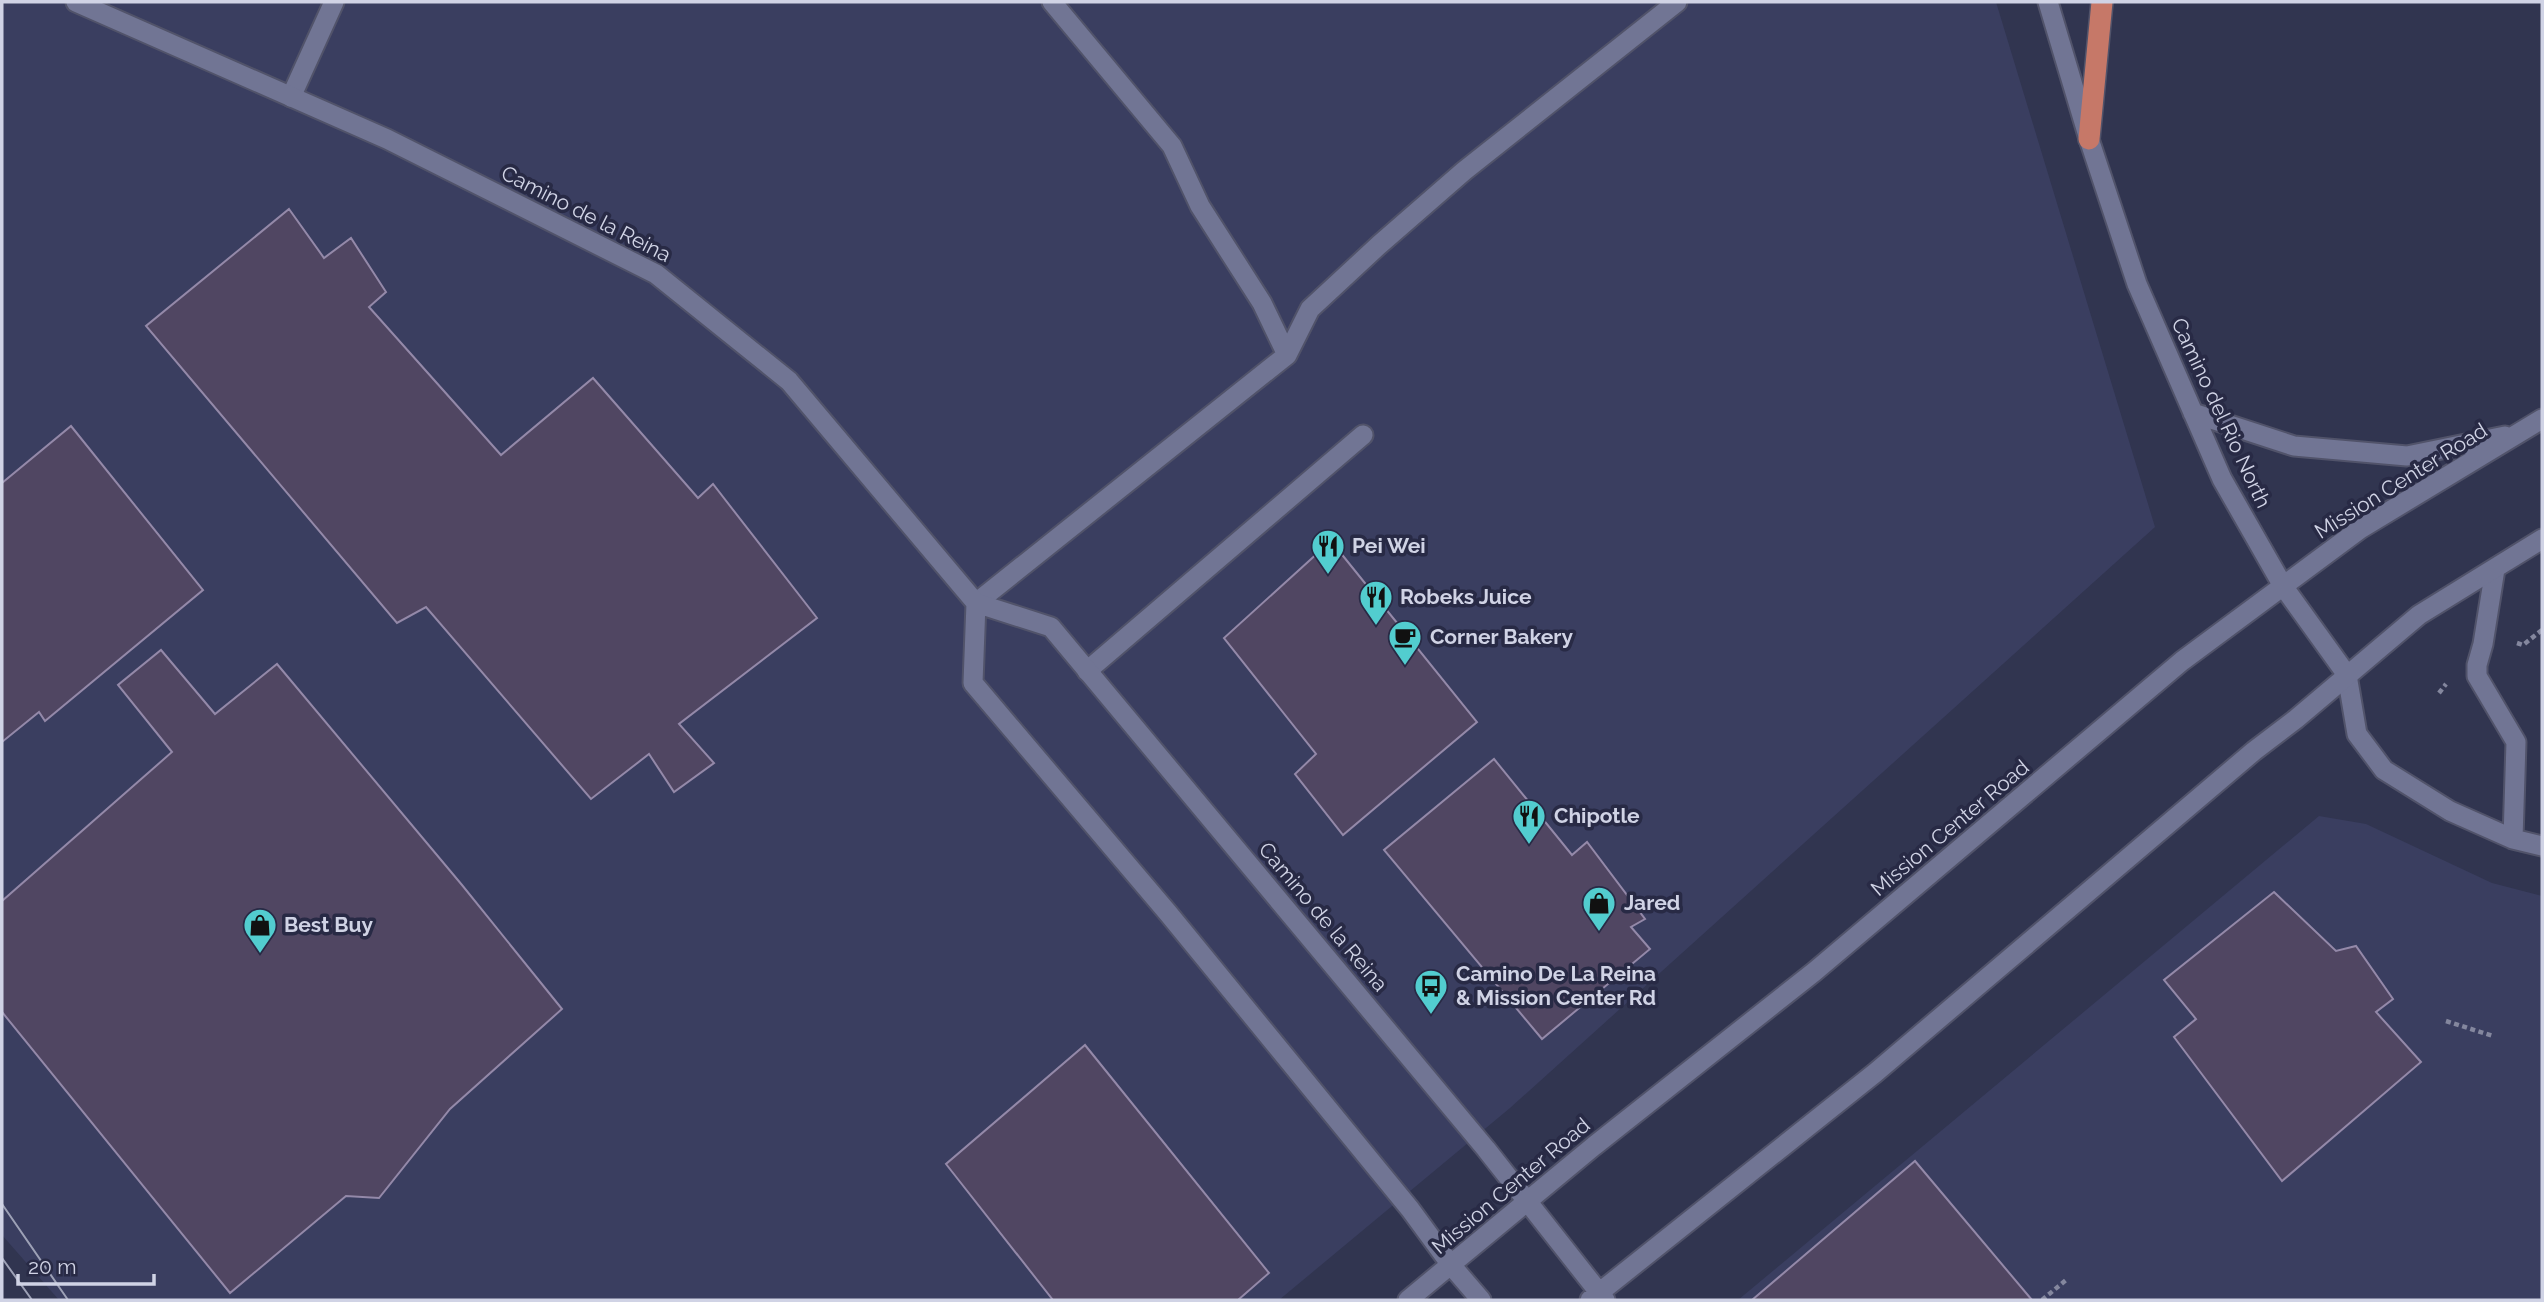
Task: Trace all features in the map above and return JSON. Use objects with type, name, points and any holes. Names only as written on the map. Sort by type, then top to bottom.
[{"type":"highway","points":[[2089,139],[2102,2]]},
{"type":"main road","name":"Camino de la Reina","points":[[76,2],[387,139],[656,274],[789,381],[976,603],[1051,627],[1486,1149],[1598,1298]]},
{"type":"main road","points":[[291,97],[334,2]]},
{"type":"main road","points":[[1052,2],[1172,146],[1200,206],[1262,303],[1287,355]]},
{"type":"main road","points":[[1481,1300],[1168,914],[973,683],[976,603],[1287,355],[1310,309],[1379,245],[1464,171],[1677,2]]},
{"type":"main road","name":"Camino del Rio North","points":[[2048,2],[2089,139],[2137,284],[2222,479],[2283,586],[2347,676],[2357,734],[2384,769],[2450,811],[2513,839],[2542,846]]},
{"type":"main road","points":[[2193,413],[2294,446],[2407,456],[2520,433]]},
{"type":"main road","name":"Mission Center Road","points":[[1408,1300],[1814,972],[2182,661],[2360,529],[2542,419]]},
{"type":"main road","points":[[1087,671],[1363,435]]},
{"type":"main road","points":[[1598,1298],[1875,1073],[2254,751],[2419,615],[2542,539]]},
{"type":"main road","points":[[2495,569],[2477,676],[2516,742],[2513,839]]},
{"type":"path","points":[[2514,643],[2523,645],[2542,630]]},
{"type":"path","points":[[2446,1021],[2493,1036]]},
{"type":"path","points":[[2042,1300],[2066,1280]]},
{"type":"shaded area","points":[[2,2],[1996,2],[2155,527],[1510,1108],[1279,1300],[59,1300],[2,1235]]},
{"type":"shaded area","points":[[2319,816],[2366,824],[2492,883],[2542,896],[2542,1300],[1738,1300]]},
{"type":"building","points":[[289,209],[324,258],[351,238],[386,292],[369,307],[501,455],[593,378],[698,498],[713,484],[817,618],[679,724],[714,763],[674,792],[649,754],[591,799],[426,607],[397,623],[146,326]]},
{"type":"building","points":[[71,426],[203,590],[45,721],[39,712],[2,742],[2,483]]},
{"type":"building","points":[[1331,541],[1477,722],[1343,835],[1295,774],[1316,754],[1224,638]]},
{"type":"building","name":"Best Buy","points":[[161,650],[215,714],[277,664],[562,1009],[450,1109],[379,1198],[346,1196],[230,1293],[2,1012],[2,901],[172,752],[118,685]]},
{"type":"building","points":[[1494,759],[1572,855],[1587,842],[1645,919],[1631,927],[1650,949],[1542,1039],[1384,850]]},
{"type":"building","points":[[2274,892],[2336,951],[2356,946],[2393,999],[2376,1012],[2421,1062],[2282,1181],[2174,1037],[2196,1019],[2164,980]]},
{"type":"building","points":[[1085,1045],[1269,1273],[1238,1300],[1053,1300],[946,1164]]},
{"type":"building","points":[[1915,1161],[2032,1300],[1752,1300]]},
{"type":"tram line","points":[[2,1204],[68,1300]]},
{"type":"tram line","points":[[2,1258],[32,1300]]},
{"type":"place","name":"Pei Wei","points":[[1328,576]]},
{"type":"place","name":"Robeks Juice","points":[[1376,627]]},
{"type":"place","name":"Corner Bakery","points":[[1405,667]]},
{"type":"place","name":"Chipotle","points":[[1529,846]]},
{"type":"place","name":"Jared","points":[[1599,933]]},
{"type":"place","name":"Best Buy","points":[[260,955]]},
{"type":"place","name":"Camino De La Reina & Mission Center Rd","points":[[1431,1016]]}]
